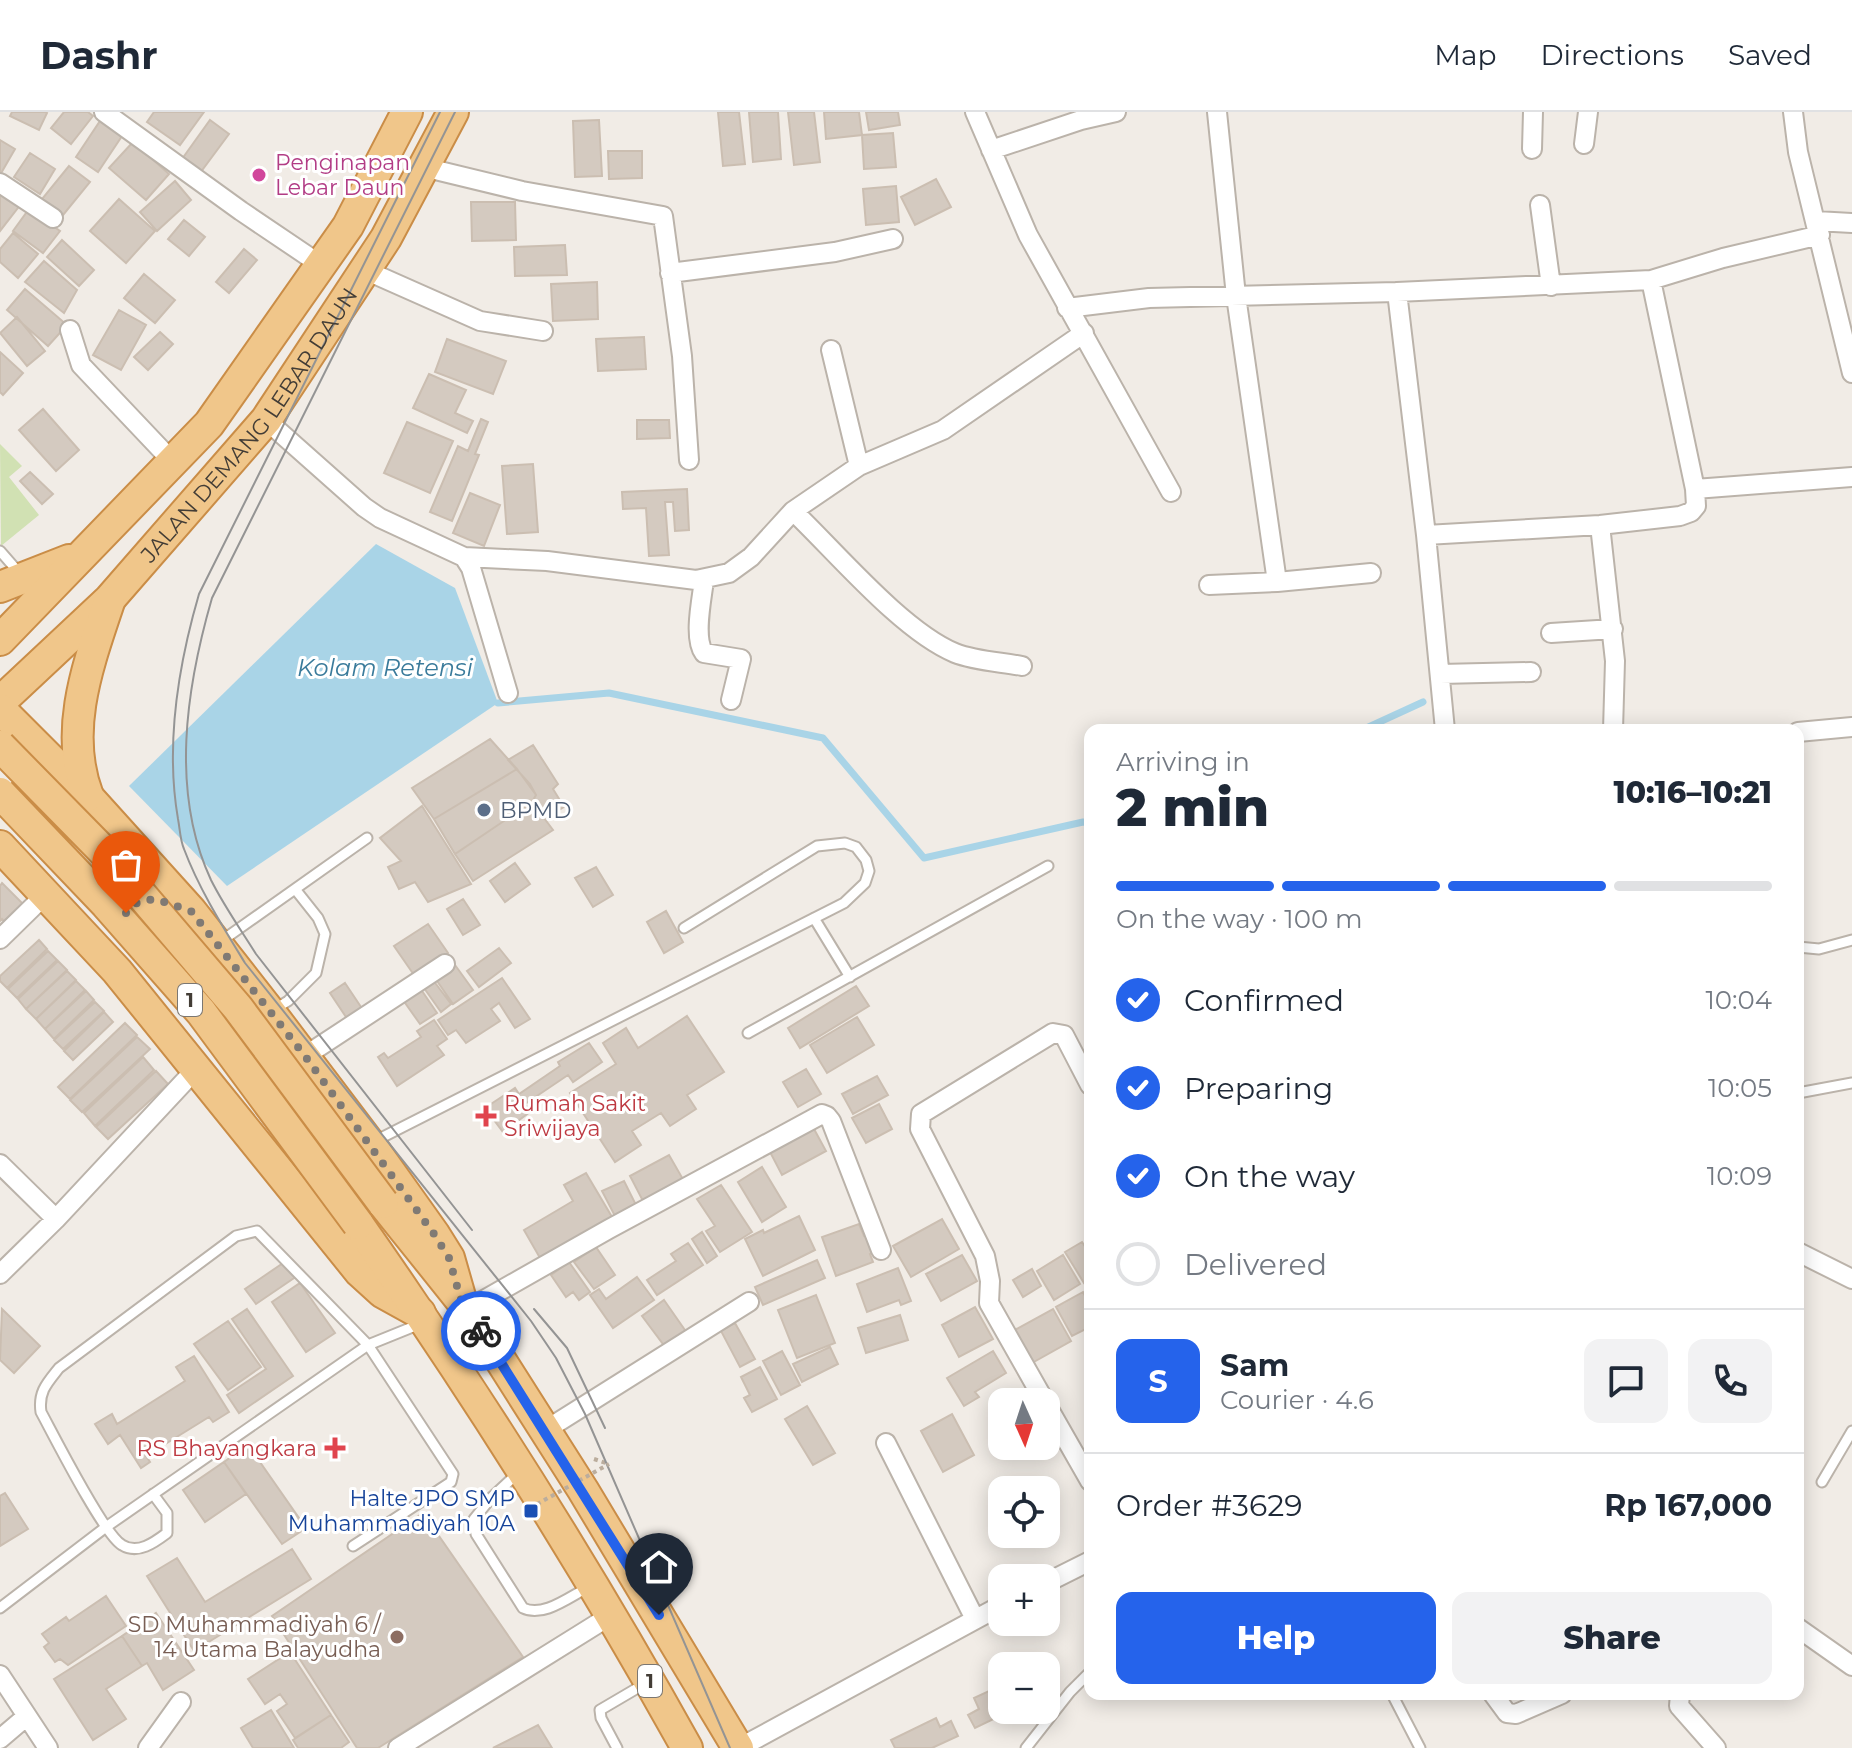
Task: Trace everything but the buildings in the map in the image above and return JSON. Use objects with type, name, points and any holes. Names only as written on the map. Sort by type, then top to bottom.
[{"type":"highway","name":"JALAN DEMANG LEBAR DAUN","points":[[0,640],[209,424],[348,226],[407,112]]},
{"type":"highway","name":"JALAN DEMANG LEBAR DAUN","points":[[0,702],[109,600],[266,420],[386,238],[453,112]]},
{"type":"highway","points":[[12,583],[86,552]]},
{"type":"highway","points":[[89,798],[78,764],[78,717],[90,657],[109,600]]},
{"type":"highway","points":[[0,709],[89,798],[191,911],[305,1056],[449,1258],[464,1305]]},
{"type":"highway","name":"1","points":[[0,746],[110,858],[238,1008],[383,1203],[464,1305],[631,1568],[738,1748]]},
{"type":"highway","name":"1","points":[[0,793],[106,904],[201,1012],[358,1224],[423,1317],[613,1614],[687,1748]]},
{"type":"highway","points":[[6,856],[117,971],[360,1272],[382,1292],[423,1317]]},
{"type":"highway","points":[[117,971],[110,936],[113,928],[138,902],[161,900],[191,911]]},
{"type":"street","points":[[104,112],[321,265]]},
{"type":"street","points":[[975,112],[1028,235],[1171,492]]},
{"type":"street","points":[[991,150],[1081,120],[1116,112]]},
{"type":"street","points":[[1217,112],[1236,296],[1277,582]]},
{"type":"street","points":[[1532,149],[1533,112]]},
{"type":"street","points":[[1584,144],[1588,112]]},
{"type":"street","points":[[1793,112],[1798,152],[1848,334],[1852,373]]},
{"type":"street","points":[[423,167],[522,191],[661,215],[666,223],[682,356],[689,460]]},
{"type":"street","points":[[0,183],[53,218]]},
{"type":"street","points":[[1540,205],[1551,286]]},
{"type":"street","points":[[1067,308],[1149,298],[1397,292],[1651,280],[1818,228],[1852,223]]},
{"type":"street","points":[[670,273],[835,252],[893,239]]},
{"type":"street","points":[[365,270],[480,321],[543,331]]},
{"type":"street","points":[[1426,535],[1600,525],[1687,514],[1696,506],[1651,280]]},
{"type":"street","points":[[1397,292],[1444,724]]},
{"type":"street","points":[[70,330],[81,365],[172,461]]},
{"type":"street","points":[[266,420],[364,507],[380,518],[464,557],[547,561],[704,580],[729,573],[751,557],[793,511],[859,466],[943,430],[1084,333]]},
{"type":"street","points":[[831,350],[859,466]]},
{"type":"street","points":[[1695,489],[1852,477]]},
{"type":"street","points":[[793,511],[923,635],[961,655],[1022,666]]},
{"type":"street","points":[[1600,525],[1613,629],[1613,724]]},
{"type":"street","points":[[464,557],[471,568],[508,693]]},
{"type":"street","points":[[1209,585],[1371,573]]},
{"type":"street","points":[[704,580],[699,647],[704,653],[741,659],[731,700]]},
{"type":"street","points":[[1551,633],[1613,629]]},
{"type":"street","points":[[1440,674],[1531,672]]},
{"type":"street","points":[[1804,731],[1852,727]]},
{"type":"street","points":[[0,939],[44,896]]},
{"type":"street","points":[[305,1056],[445,964]]},
{"type":"street","points":[[1037,1388],[989,1303],[990,1281],[985,1256],[920,1129],[919,1121],[921,1114],[1053,1033],[1064,1035],[1084,1073]]},
{"type":"street","points":[[0,1274],[56,1219],[196,1069]]},
{"type":"street","points":[[464,1305],[822,1114],[831,1121],[881,1250]]},
{"type":"street","points":[[0,1164],[56,1219]]},
{"type":"street","points":[[1804,1255],[1852,1279]]},
{"type":"street","points":[[544,1431],[749,1302]]},
{"type":"street","points":[[1060,1429],[1084,1471]]},
{"type":"street","points":[[886,1443],[975,1619]]},
{"type":"street","points":[[1060,1576],[1084,1564]]},
{"type":"street","points":[[738,1748],[988,1612]]},
{"type":"street","points":[[398,1748],[613,1614]]},
{"type":"street","points":[[1804,1632],[1852,1666]]},
{"type":"street","points":[[0,1675],[48,1748]]},
{"type":"street","points":[[1497,1700],[1507,1713],[1516,1714],[1548,1700]]},
{"type":"street","points":[[1679,1700],[1679,1706],[1716,1748]]},
{"type":"street","points":[[148,1748],[181,1702]]},
{"type":"street","points":[[0,1739],[27,1716]]},
{"type":"lane","points":[[0,551],[14,564],[12,583]]},
{"type":"lane","points":[[217,944],[367,838]]},
{"type":"lane","points":[[370,1144],[844,903],[865,883],[869,871],[866,860],[856,847],[845,843],[817,846],[684,928]]},
{"type":"lane","points":[[748,1033],[1048,866]]},
{"type":"lane","points":[[270,1012],[288,1001],[316,973],[325,934],[318,918],[295,889]]},
{"type":"lane","points":[[814,918],[850,977]]},
{"type":"lane","points":[[1804,948],[1819,949],[1852,940]]},
{"type":"lane","points":[[1804,1092],[1852,1083]]},
{"type":"lane","points":[[153,1494],[167,1513],[167,1533],[151,1545],[132,1548],[121,1545],[106,1527],[41,1412],[39,1399],[43,1388],[59,1368],[236,1236],[257,1231],[368,1345],[453,1474],[451,1482],[353,1546]]},
{"type":"lane","points":[[0,1608],[106,1527],[368,1345],[423,1317]]},
{"type":"lane","points":[[1822,1482],[1852,1431]]},
{"type":"lane","points":[[521,1471],[491,1498],[473,1523],[476,1534],[523,1608],[534,1612],[594,1585]]},
{"type":"lane","points":[[1026,1748],[1084,1678]]},
{"type":"lane","points":[[617,1748],[600,1710],[650,1681]]},
{"type":"lane","points":[[1395,1700],[1420,1748]]},
{"type":"path","points":[[523,1512],[609,1464]]},
{"type":"green space","points":[[0,444],[22,466],[9,477],[39,515],[1,546]]},
{"type":"water","name":"Kolam Retensi","points":[[376,544],[455,588],[498,703],[227,886],[129,786]]},
{"type":"waterway","points":[[498,703],[609,693],[823,738],[924,858],[1084,822]]},
{"type":"waterway","points":[[1375,724],[1423,702]]},
{"type":"tram line","points":[[440,112],[199,594],[185,649],[173,734],[174,791],[181,838],[204,893],[245,963],[531,1321],[556,1358],[585,1414],[730,1748]]},
{"type":"tram line","points":[[455,112],[212,598],[189,704],[186,776],[198,846],[211,880],[233,918],[256,954],[472,1230]]},
{"type":"tram line","points":[[534,1309],[567,1348],[605,1428]]},
{"type":"way so far","points":[[126,913],[138,902],[148,899],[161,900],[191,911],[305,1056],[434,1234],[449,1258],[461,1300],[481,1331]]},
{"type":"place","name":"Penginapan Lebar Daun","points":[[259,175]]},
{"type":"place","name":"BPMD","points":[[484,810]]},
{"type":"place","name":"Rumah Sakit Sriwijaya","points":[[486,1116]]},
{"type":"place","name":"RS Bhayangkara","points":[[335,1448]]},
{"type":"place","name":"Halte JPO SMP Muhammadiyah 10A","points":[[531,1511]]},
{"type":"place","name":"SD Muhammadiyah 6 / 14 Utama Balayudha","points":[[397,1637]]},
{"type":"route","points":[[481,1331],[659,1615]]}]
